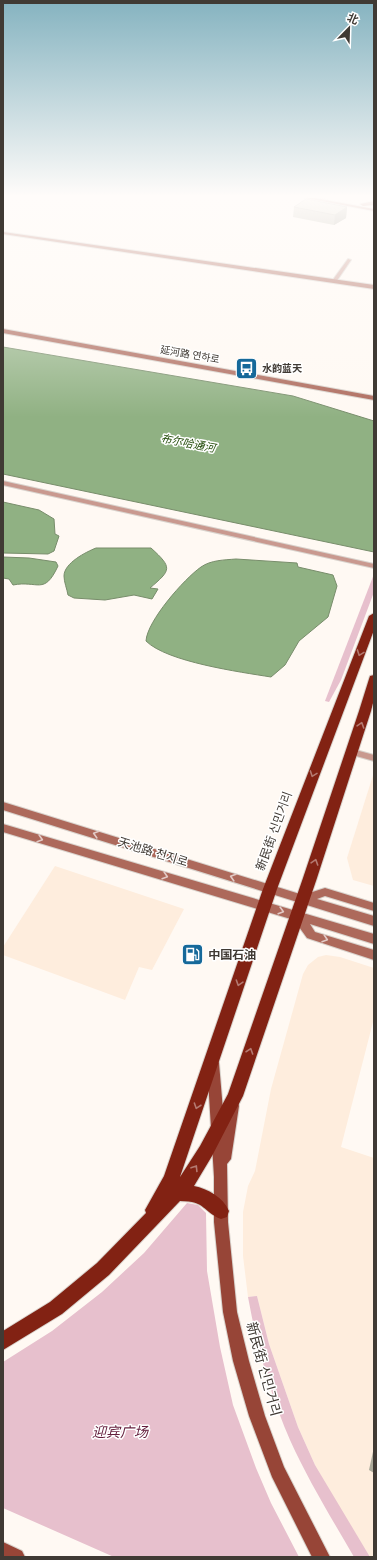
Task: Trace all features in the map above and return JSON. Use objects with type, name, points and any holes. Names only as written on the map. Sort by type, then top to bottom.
[{"type":"highway","name":"新民街 신민거리","points":[[142,1229],[171,1180],[270,889],[340,701],[349,684],[374,616]]},
{"type":"highway","name":"新民街 신민거리","points":[[3,1341],[38,1320],[74,1294],[103,1269],[186,1183],[202,1157],[235,1096],[352,752],[374,678]]},
{"type":"highway","points":[[176,1193],[189,1192],[204,1197],[211,1201],[221,1211]]},
{"type":"main road","points":[[264,271],[374,287]]},
{"type":"main road","name":"延河路 연하로","points":[[3,331],[264,376],[374,398]]},
{"type":"main road","name":"天池路 천지로","points":[[3,806],[374,921]]},
{"type":"main road","name":"天池路 천지로","points":[[3,828],[374,939]]},
{"type":"main road","points":[[303,899],[325,892],[374,907]]},
{"type":"main road","points":[[297,915],[311,935],[374,955]]},
{"type":"main road","name":"新民街 신민거리","points":[[213,1060],[221,1177],[224,1265],[230,1312],[243,1368],[257,1416],[278,1471],[321,1557]]},
{"type":"main road","name":"新民街 신민거리","points":[[221,1177],[235,1096]]},
{"type":"main road","points":[[3,1551],[16,1557]]},
{"type":"street","points":[[334,281],[341,271]]},
{"type":"street","points":[[3,483],[374,566]]},
{"type":"street","points":[[352,752],[374,758]]},
{"type":"shaded area","points":[[374,772],[374,886],[353,880],[347,858]]},
{"type":"shaded area","points":[[55,866],[184,909],[152,970],[139,967],[125,1000],[3,955],[3,947]]},
{"type":"shaded area","points":[[326,955],[340,957],[374,968],[374,1018],[341,1147],[374,1158],[374,1557],[370,1557],[338,1505],[315,1465],[298,1427],[269,1344],[257,1296],[248,1297],[243,1256],[243,1212],[248,1186],[255,1171],[271,1089],[303,974],[308,965],[318,957]]},
{"type":"green space","points":[[374,574],[374,592],[341,680],[329,702],[325,701]]},
{"type":"green space","name":"迎宾广场","points":[[187,1203],[198,1205],[206,1213],[207,1271],[220,1347],[233,1405],[256,1468],[271,1503],[299,1557],[114,1557],[3,1508],[3,1362],[52,1331],[102,1292],[144,1253]]},
{"type":"green space","points":[[257,1296],[269,1344],[298,1427],[315,1465],[370,1557],[354,1557],[312,1485],[290,1440],[270,1388],[256,1334],[248,1297]]},
{"type":"water","name":"布尔哈通河","points":[[3,347],[293,396],[374,421],[374,552],[3,474]]},
{"type":"water","points":[[3,502],[39,510],[54,519],[55,534],[59,536],[54,551],[48,554],[3,553]]},
{"type":"water","points":[[96,548],[151,548],[163,560],[167,569],[162,577],[150,588],[158,589],[152,599],[134,595],[105,600],[74,598],[68,595],[64,581],[65,571],[71,562]]},
{"type":"water","points":[[3,557],[29,558],[56,562],[58,566],[49,581],[44,584],[13,585],[9,579],[3,578]]},
{"type":"water","points":[[236,559],[297,563],[298,567],[333,575],[337,586],[328,617],[299,641],[285,665],[271,677],[223,669],[187,660],[170,655],[146,641],[148,633],[159,612],[185,581],[201,567],[209,563]]},
{"type":"place","name":"水韵蓝天","points":[[247,368]]},
{"type":"place","name":"中国石油","points":[[192,955]]}]
